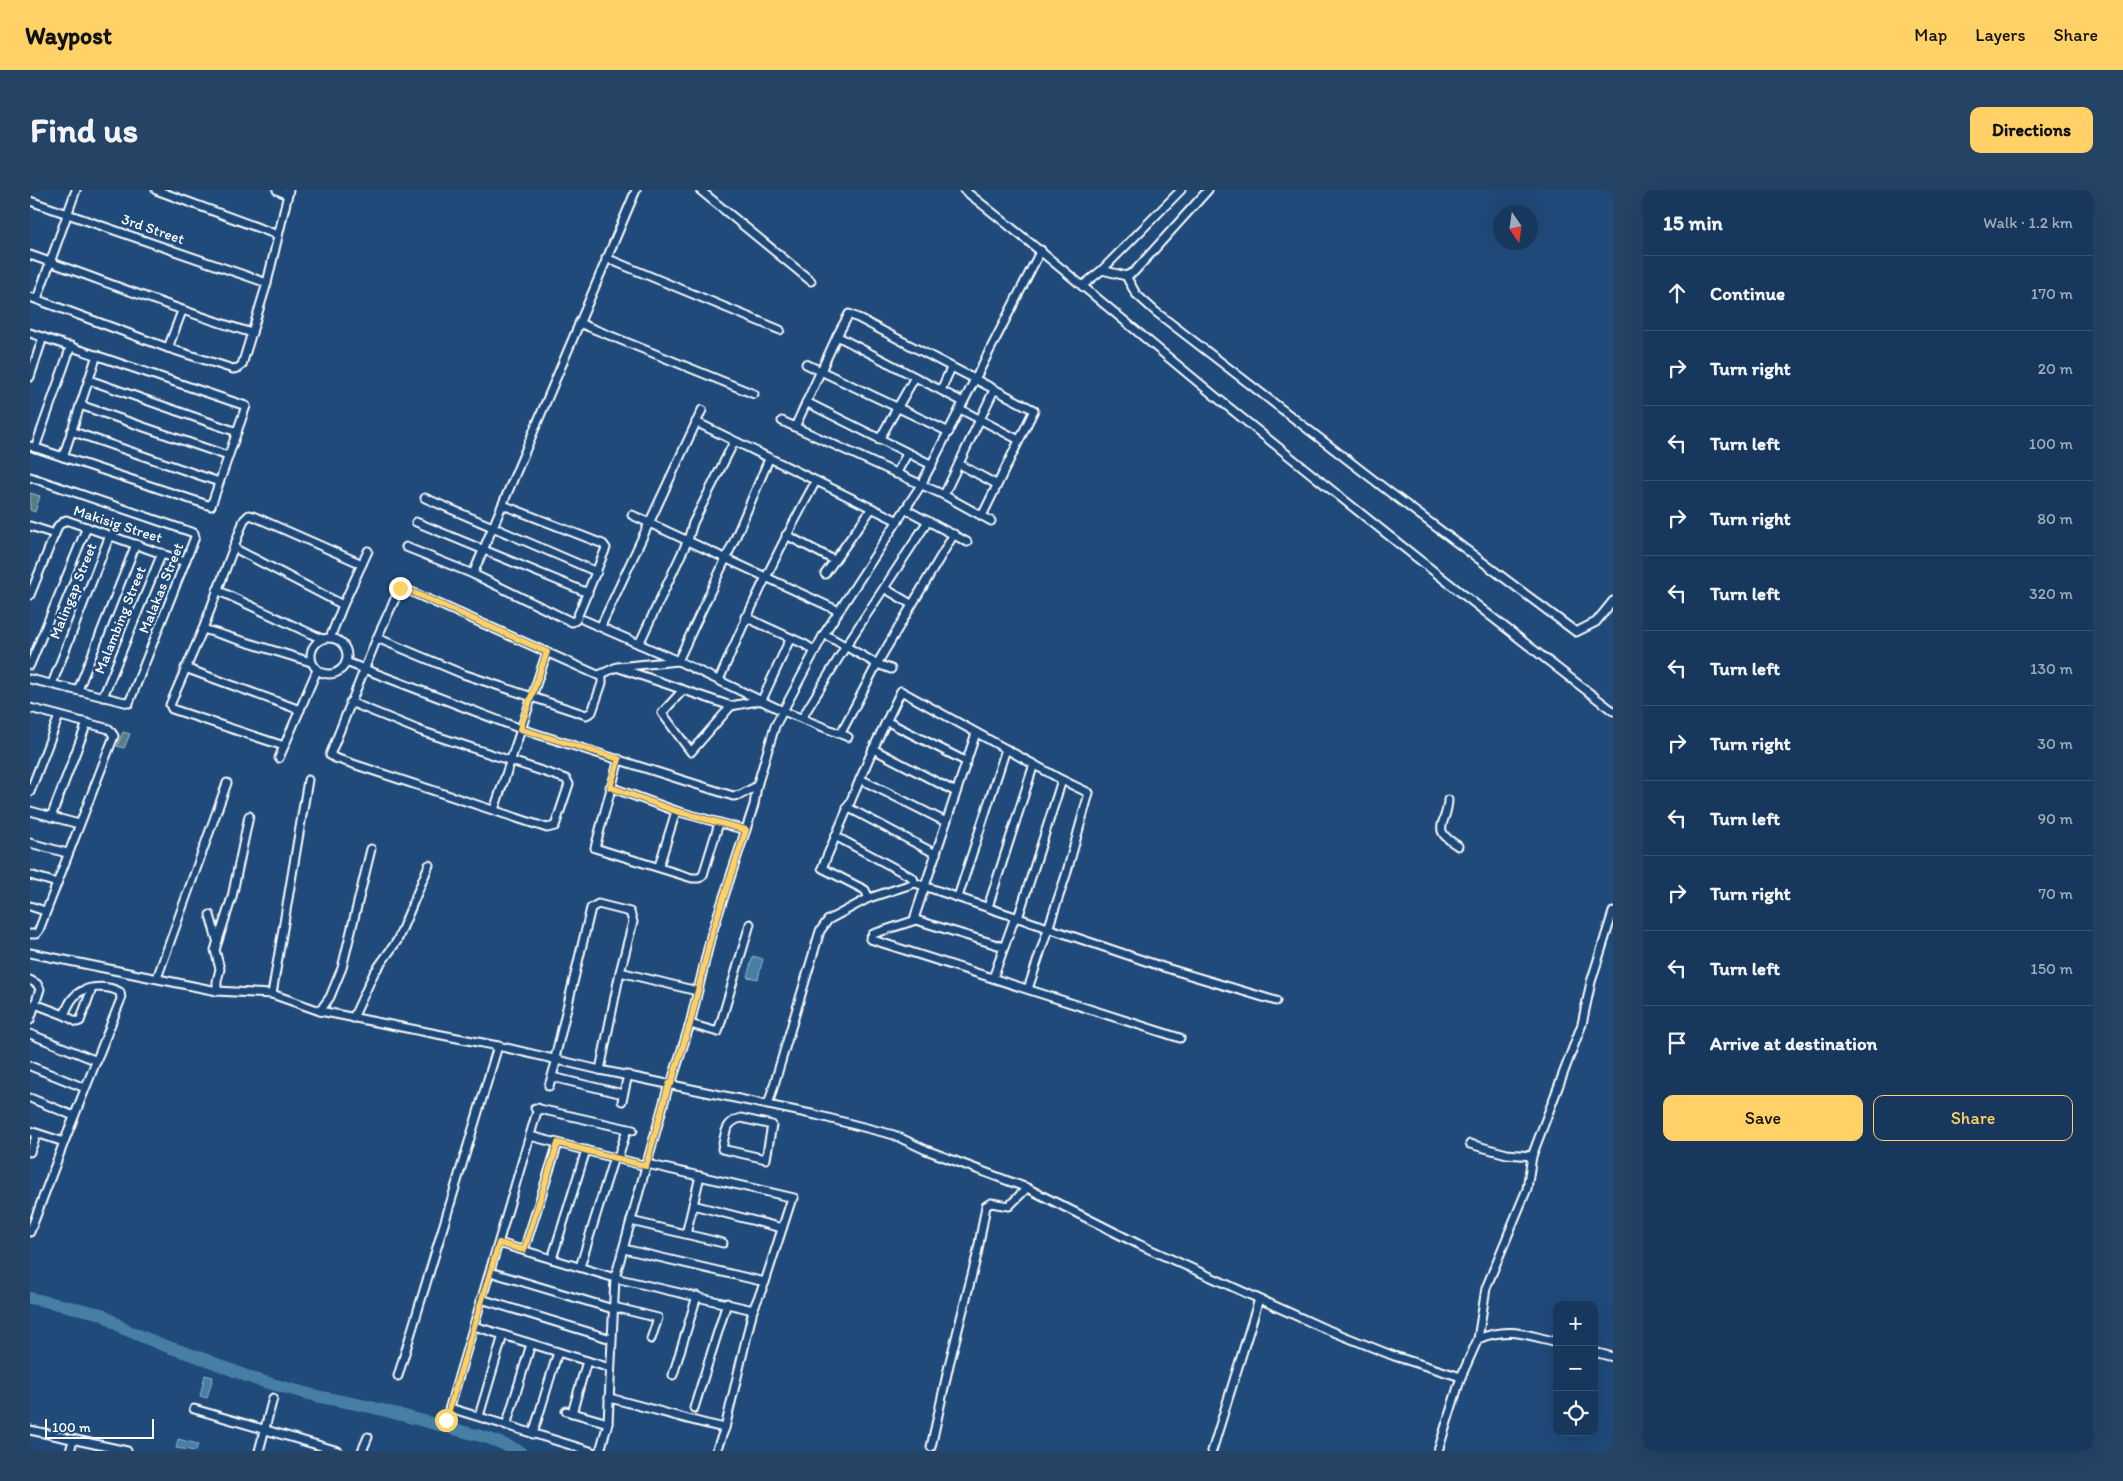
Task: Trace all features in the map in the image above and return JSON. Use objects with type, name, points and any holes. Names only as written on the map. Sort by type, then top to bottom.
[{"type":"street","points":[[76,190],[50,262],[34,298],[168,348],[233,369],[238,368],[242,364],[278,235],[288,192],[277,190]]},
{"type":"street","points":[[156,190],[278,235]]},
{"type":"street","points":[[473,574],[636,190]]},
{"type":"street","points":[[700,190],[811,281]]},
{"type":"street","points":[[964,190],[1041,250],[1082,286],[1371,522],[1613,711]]},
{"type":"street","points":[[1082,286],[1102,270],[1181,190]]},
{"type":"street","points":[[1102,270],[1126,276],[1134,272],[1208,190]]},
{"type":"street","name":"3rd Street","points":[[30,201],[266,283]]},
{"type":"street","points":[[600,1451],[608,1423],[615,1278],[670,1084],[690,1024],[711,936],[754,805],[770,738],[824,634],[907,510],[932,466],[1041,250]]},
{"type":"street","points":[[30,255],[182,311],[252,333]]},
{"type":"street","points":[[606,258],[780,330]]},
{"type":"street","points":[[1126,276],[1136,294],[1156,312],[1388,491],[1576,632],[1596,622],[1613,601]]},
{"type":"street","points":[[168,348],[182,311]]},
{"type":"street","points":[[795,427],[836,336],[849,314],[1034,410],[996,484],[982,516]]},
{"type":"street","points":[[579,323],[754,394]]},
{"type":"street","points":[[30,333],[71,346],[246,406],[211,506],[33,447],[71,346]]},
{"type":"street","points":[[836,336],[941,390],[979,420],[1019,440]]},
{"type":"street","points":[[30,377],[43,337]]},
{"type":"street","points":[[63,457],[97,355]]},
{"type":"street","points":[[806,364],[949,432]]},
{"type":"street","points":[[941,390],[950,368]]},
{"type":"street","points":[[879,440],[915,377]]},
{"type":"street","points":[[89,380],[237,432]]},
{"type":"street","points":[[944,495],[994,390]]},
{"type":"street","points":[[806,402],[932,466]]},
{"type":"street","points":[[80,405],[228,456]]},
{"type":"street","points":[[601,626],[702,410]]},
{"type":"street","points":[[696,422],[898,521]]},
{"type":"street","points":[[782,422],[944,495],[991,521]]},
{"type":"street","points":[[71,431],[219,482]]},
{"type":"street","points":[[639,644],[688,540],[693,523],[734,442]]},
{"type":"street","points":[[896,474],[907,454]]},
{"type":"street","points":[[678,661],[769,459]]},
{"type":"street","points":[[959,464],[996,484]]},
{"type":"street","name":"Malakas Street","points":[[30,478],[194,533],[195,540],[130,703],[103,696]]},
{"type":"street","points":[[719,680],[745,617],[786,535],[816,481]]},
{"type":"street","points":[[425,498],[597,572]]},
{"type":"street","points":[[406,547],[473,574],[572,622],[576,620],[606,548],[603,544],[503,505]]},
{"type":"street","points":[[825,574],[872,508]]},
{"type":"street","points":[[907,510],[967,542]]},
{"type":"street","points":[[284,746],[172,709],[170,705],[203,629],[244,520],[249,515],[362,564]]},
{"type":"street","points":[[632,515],[839,611]]},
{"type":"street","name":"Makisig Street","points":[[55,534],[58,526],[66,520],[185,562]]},
{"type":"street","points":[[802,718],[846,646],[928,521]]},
{"type":"street","points":[[416,522],[588,594]]},
{"type":"street","points":[[30,526],[55,534],[30,595]]},
{"type":"street","points":[[30,665],[87,527]]},
{"type":"street","points":[[584,620],[678,661],[783,711],[844,735],[876,664],[954,534]]},
{"type":"street","name":"Malingap Street","points":[[52,684],[110,535]]},
{"type":"street","points":[[786,535],[834,560]]},
{"type":"street","points":[[78,690],[136,544]]},
{"type":"street","points":[[234,548],[343,605]]},
{"type":"street","points":[[330,638],[368,551]]},
{"type":"street","name":"Malambing Street","points":[[103,696],[162,553]]},
{"type":"street","points":[[350,702],[421,731],[566,779],[569,784],[568,788],[553,827],[547,828],[334,758],[330,755],[350,702],[397,590],[403,588],[602,677],[602,683],[592,712],[588,715],[463,674],[377,638]]},
{"type":"street","points":[[884,588],[911,604]]},
{"type":"street","points":[[217,590],[322,639],[330,638],[341,642],[347,657],[346,662],[334,674],[322,673],[317,670],[312,662],[311,651],[322,639]]},
{"type":"street","points":[[745,617],[815,651]]},
{"type":"street","points":[[203,629],[312,662]]},
{"type":"street","points":[[824,634],[876,664],[891,669]]},
{"type":"street","points":[[762,700],[790,639]]},
{"type":"street","points":[[494,810],[547,652]]},
{"type":"street","points":[[599,675],[617,668],[678,661]]},
{"type":"street","points":[[346,662],[520,729],[733,796],[740,795],[757,786]]},
{"type":"street","points":[[185,668],[300,710]]},
{"type":"street","points":[[617,668],[731,706],[762,700]]},
{"type":"street","points":[[279,758],[317,670]]},
{"type":"street","points":[[30,679],[103,696]]},
{"type":"street","points":[[683,690],[662,713],[691,752],[731,706]]},
{"type":"street","points":[[869,898],[864,890],[822,868],[847,807],[901,691],[1089,793],[1066,874],[1028,989]]},
{"type":"street","points":[[30,934],[36,934],[39,930],[78,824],[114,736],[109,729],[31,709]]},
{"type":"street","points":[[30,792],[59,716]]},
{"type":"street","points":[[886,721],[966,762]]},
{"type":"street","points":[[51,817],[87,723]]},
{"type":"street","points":[[916,920],[915,916],[976,733]]},
{"type":"street","points":[[873,749],[956,792]]},
{"type":"street","points":[[958,897],[1006,749]]},
{"type":"street","points":[[619,759],[594,848],[699,878],[703,875],[719,823]]},
{"type":"street","points":[[988,908],[1034,764]]},
{"type":"street","points":[[860,778],[946,822]]},
{"type":"street","points":[[272,994],[308,780]]},
{"type":"street","points":[[993,978],[1017,917],[1062,780]]},
{"type":"street","points":[[157,978],[226,783]]},
{"type":"street","points":[[610,787],[676,811],[746,830]]},
{"type":"street","points":[[1448,800],[1441,829],[1444,837],[1458,846]]},
{"type":"street","points":[[847,807],[936,854]]},
{"type":"street","points":[[30,811],[78,824]]},
{"type":"street","points":[[659,866],[676,811]]},
{"type":"street","points":[[217,991],[220,969],[215,950],[232,896],[249,816]]},
{"type":"street","points":[[835,836],[913,878],[915,883]]},
{"type":"street","points":[[30,843],[67,853]]},
{"type":"street","points":[[320,1011],[330,997],[342,968],[371,849]]},
{"type":"street","points":[[353,1018],[374,973],[397,941],[429,865]]},
{"type":"street","points":[[30,876],[56,883]]},
{"type":"street","points":[[768,1105],[820,931],[828,920],[869,898],[915,883],[1163,967],[1276,1001]]},
{"type":"street","points":[[549,1086],[591,908],[594,905],[630,912],[633,922],[620,972],[600,1070]]},
{"type":"street","points":[[30,906],[45,911]]},
{"type":"street","points":[[1438,1451],[1462,1378],[1478,1339],[1486,1288],[1527,1189],[1532,1156],[1582,1024],[1590,982],[1613,912]]},
{"type":"street","points":[[210,915],[217,940]]},
{"type":"street","points":[[1004,947],[916,920],[873,934],[870,939],[1180,1038]]},
{"type":"street","points":[[690,1024],[718,1032],[750,924]]},
{"type":"street","points":[[30,953],[217,991],[272,994],[320,1011],[498,1046],[600,1070],[816,1115],[894,1135],[926,1150],[1027,1188],[1138,1244],[1346,1338],[1462,1378]]},
{"type":"street","points":[[620,972],[697,991]]},
{"type":"street","points":[[30,980],[37,984],[40,989],[30,1020]]},
{"type":"street","points":[[35,1004],[77,1022],[80,1021],[92,988]]},
{"type":"street","points":[[30,1232],[121,999],[120,992],[112,988],[92,988],[80,991],[73,998],[64,1015]]},
{"type":"street","points":[[30,1034],[97,1061]]},
{"type":"street","points":[[398,1376],[498,1046]]},
{"type":"street","points":[[30,1066],[86,1088]]},
{"type":"street","points":[[552,1077],[622,1098],[628,1076]]},
{"type":"street","points":[[30,1098],[74,1116]]},
{"type":"street","points":[[446,1420],[530,1136],[536,1108],[630,1130],[616,1158],[580,1267]]},
{"type":"street","points":[[741,1118],[772,1125],[766,1159],[722,1149],[727,1125],[733,1120],[741,1118]]},
{"type":"street","points":[[30,1152],[34,1132],[64,1142]]},
{"type":"street","points":[[530,1136],[616,1158],[793,1198],[765,1282],[753,1310],[725,1428],[716,1451]]},
{"type":"street","points":[[524,1250],[558,1143]]},
{"type":"street","points":[[1470,1144],[1507,1154],[1532,1156]]},
{"type":"street","points":[[552,1259],[586,1150]]},
{"type":"street","points":[[686,1234],[700,1176]]},
{"type":"street","points":[[931,1447],[949,1365],[979,1248],[986,1206],[991,1203],[1009,1206],[1027,1188]]},
{"type":"street","points":[[693,1205],[782,1228]]},
{"type":"street","points":[[631,1221],[723,1243]]},
{"type":"street","points":[[499,1243],[615,1278],[753,1310]]},
{"type":"street","points":[[624,1248],[765,1282]]},
{"type":"street","points":[[490,1272],[614,1308],[658,1318],[652,1339]]},
{"type":"street","points":[[673,1376],[697,1296]]},
{"type":"street","points":[[482,1299],[612,1339]]},
{"type":"street","points":[[1212,1451],[1259,1299]]},
{"type":"street","points":[[694,1408],[728,1303]]},
{"type":"street","points":[[474,1326],[610,1368]]},
{"type":"street","points":[[1478,1339],[1493,1333],[1516,1332],[1553,1341]]},
{"type":"street","points":[[479,1416],[503,1336]]},
{"type":"street","points":[[506,1426],[531,1344]]},
{"type":"street","points":[[533,1434],[558,1352]]},
{"type":"street","points":[[1598,1353],[1613,1357]]},
{"type":"street","points":[[587,1361],[569,1412],[608,1423]]},
{"type":"street","points":[[259,1451],[273,1398]]},
{"type":"street","points":[[609,1398],[646,1406],[692,1421],[725,1428]]},
{"type":"street","points":[[450,1408],[590,1451]]},
{"type":"street","points":[[194,1409],[338,1451]]},
{"type":"street","points":[[30,1430],[73,1441],[127,1451]]},
{"type":"street","points":[[362,1451],[368,1437]]},
{"type":"street","points":[[70,1451],[73,1441]]},
{"type":"green space","points":[[30,493],[40,496],[35,512],[30,510]]},
{"type":"green space","points":[[123,732],[130,734],[124,748],[117,746]]},
{"type":"water","points":[[753,956],[763,959],[758,979],[747,977]]},
{"type":"water","points":[[205,1375],[213,1377],[207,1398],[200,1396]]},
{"type":"water","points":[[178,1439],[198,1444],[196,1451],[176,1448]]},
{"type":"waterway","points":[[30,1298],[102,1314],[124,1329],[254,1379],[488,1438],[520,1451]]},
{"type":"route","points":[[400,588],[547,652],[520,729],[619,759],[610,787],[676,811],[746,830],[711,936],[690,1024],[671,1084],[669,1084],[646,1166],[558,1143],[524,1250],[499,1243],[446,1420]]}]
